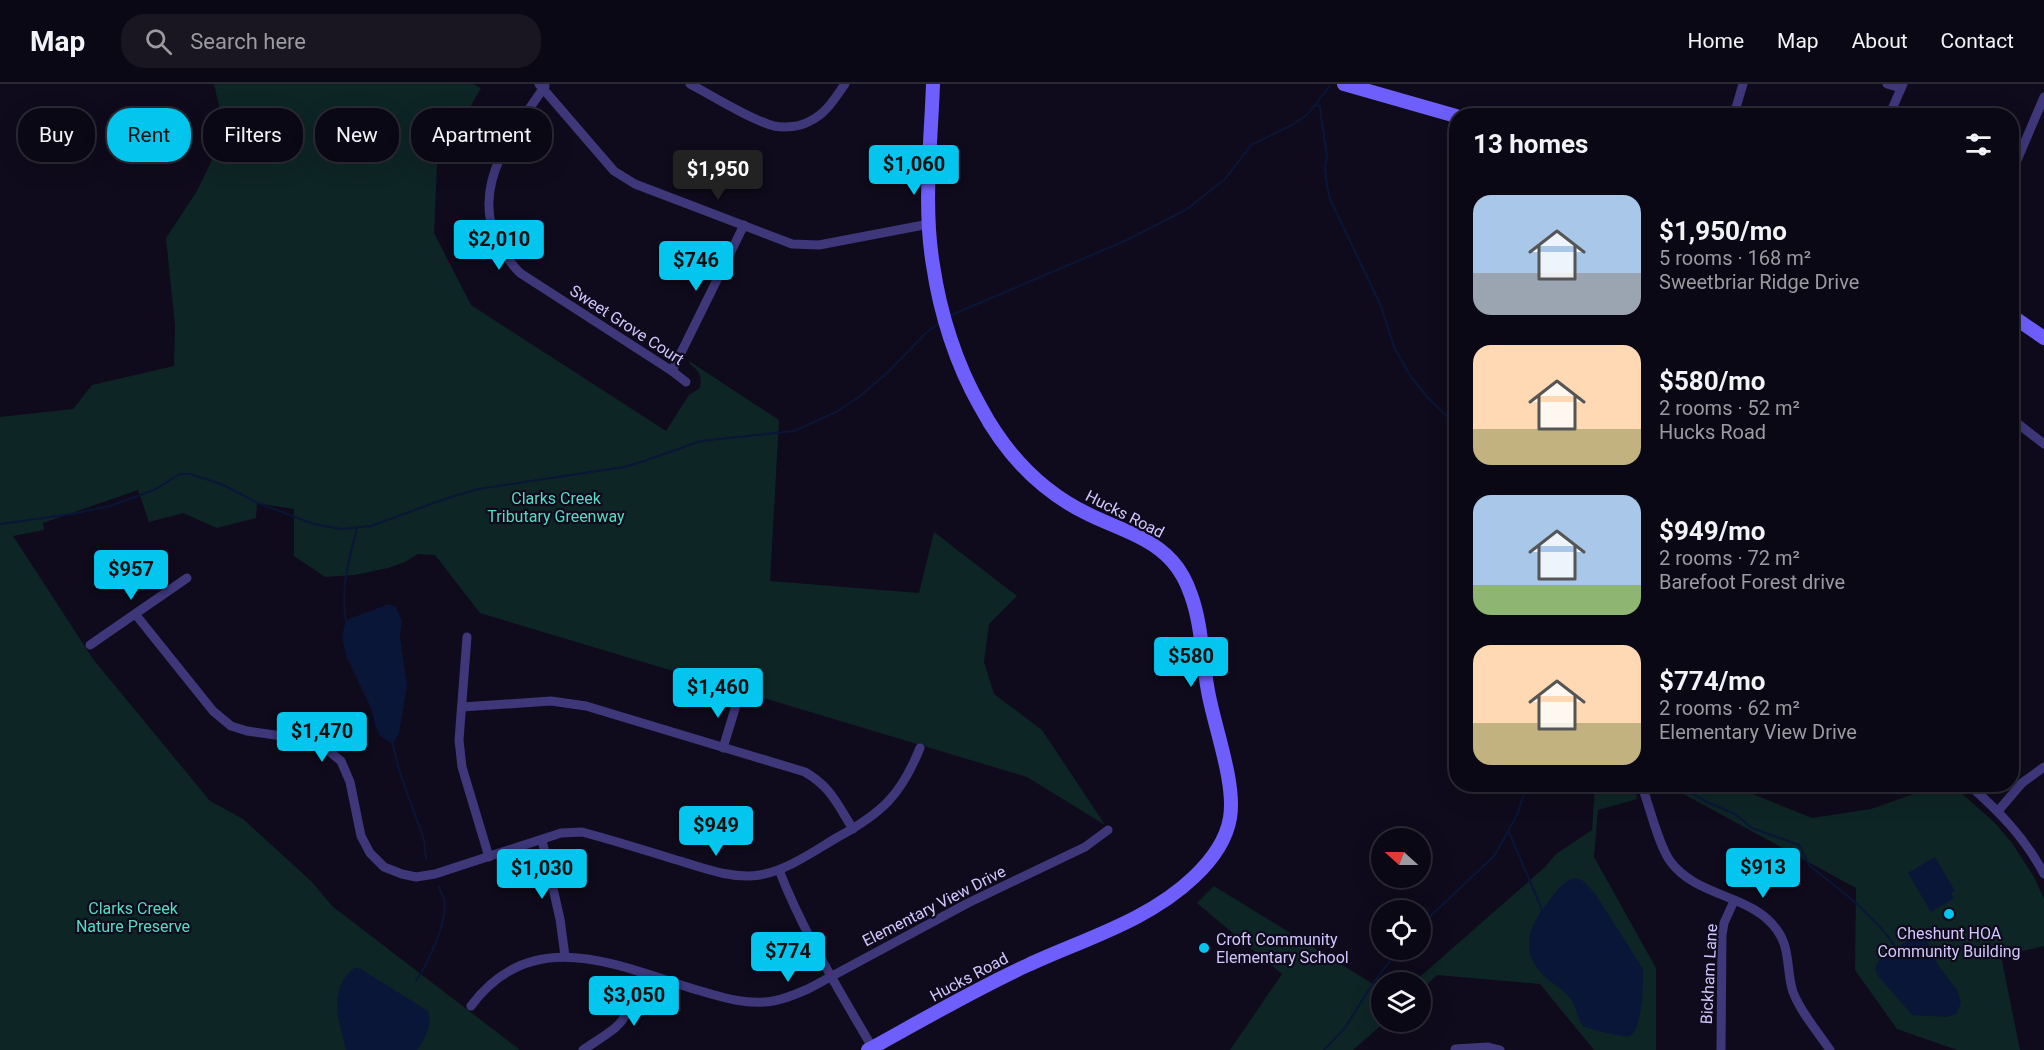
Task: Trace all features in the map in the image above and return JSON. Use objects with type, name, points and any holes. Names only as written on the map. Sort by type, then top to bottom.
[{"type":"main road","name":"Hucks Road","points":[[870,1049],[997,979],[1157,906],[1192,879],[1214,855],[1227,830],[1231,816],[1229,783],[1208,691],[1195,608],[1191,593],[1180,572],[1171,559],[1159,549],[1064,501],[1048,490],[1023,467],[993,430],[979,405],[947,326],[933,266],[929,224],[933,84]]},
{"type":"main road","points":[[1344,84],[1449,114]]},
{"type":"main road","points":[[2019,321],[2044,338]]},
{"type":"street","points":[[690,84],[760,121],[774,126],[789,127],[810,122],[828,109],[845,84]]},
{"type":"street","points":[[1736,108],[1743,84]]},
{"type":"street","points":[[1887,84],[1902,86],[1892,108]]},
{"type":"street","points":[[542,86],[614,171],[635,184],[792,244],[819,245],[929,224]]},
{"type":"street","name":"Sweet Grove Court","points":[[542,86],[505,144],[493,173],[489,193],[489,215],[495,236],[506,259],[520,273],[686,382]]},
{"type":"street","points":[[2019,156],[2044,97]]},
{"type":"street","points":[[672,371],[744,225]]},
{"type":"street","points":[[2019,424],[2044,444]]},
{"type":"street","points":[[90,645],[187,578]]},
{"type":"street","points":[[136,615],[213,711],[231,726],[247,731],[303,739],[324,747],[342,762],[350,782],[361,836],[370,853],[384,867],[416,877],[435,874],[561,833],[582,832],[719,872],[758,876],[779,870],[853,829],[880,811],[896,794],[912,768],[920,748]]},
{"type":"street","points":[[467,637],[459,740],[462,767],[489,857]]},
{"type":"street","points":[[723,748],[738,699]]},
{"type":"street","points":[[462,707],[551,701],[586,706],[805,772],[829,789],[853,829]]},
{"type":"street","points":[[2019,786],[2044,767]]},
{"type":"street","points":[[1644,792],[1664,850],[1671,862],[1690,881],[1759,913],[1777,929],[1787,951],[1794,994],[1799,1006],[1830,1050]]},
{"type":"street","points":[[1977,792],[1998,811],[2025,842],[2044,874]]},
{"type":"street","points":[[1998,811],[2014,792]]},
{"type":"street","name":"Elementary View Drive","points":[[471,1006],[482,990],[515,968],[537,960],[565,956],[592,958],[728,999],[756,1002],[786,998],[831,977],[968,903],[1085,847],[1108,830]]},
{"type":"street","points":[[542,840],[556,898],[565,956]]},
{"type":"street","points":[[779,870],[799,915],[870,1049]]},
{"type":"street","name":"Bickham Lane","points":[[1721,1050],[1722,935],[1724,923],[1734,901]]},
{"type":"street","points":[[583,1050],[616,1027],[622,1020],[633,1002],[642,973]]},
{"type":"street","points":[[1455,1049],[1488,1047],[1500,1050]]},
{"type":"green space","points":[[214,84],[473,84],[481,88],[470,108],[411,108],[411,162],[439,162],[434,233],[471,305],[666,431],[689,395],[700,388],[700,374],[689,361],[779,420],[770,581],[919,593],[934,532],[1017,596],[989,624],[984,662],[994,694],[1042,730],[1105,825],[1027,777],[480,613],[435,555],[418,554],[388,568],[354,575],[325,577],[294,556],[294,509],[257,503],[256,518],[217,528],[183,513],[149,522],[138,490],[43,523],[44,530],[13,536],[93,659],[210,801],[243,819],[312,882],[332,906],[520,1050],[0,1050],[0,417],[73,409],[92,385],[174,366],[175,325],[166,238],[197,191],[211,162],[303,162],[303,108],[219,108]]},
{"type":"green space","points":[[1595,792],[1636,792],[1637,799],[1598,810],[1594,857],[1656,968],[1656,1050],[1594,1050],[1540,984],[1437,975],[1431,981],[1431,972],[1425,972],[1545,867],[1556,854],[1592,830]]},
{"type":"green space","points":[[1680,792],[1747,792],[1812,818],[1871,809],[1919,792],[1960,792],[1994,822],[2012,843],[2034,877],[2044,899],[2044,946],[2001,956],[2020,1050],[1957,1050],[1897,1029],[1855,970],[1856,888]]},
{"type":"green space","points":[[1214,886],[1371,983],[1371,1032],[1374,1032],[1353,1050],[1230,1050],[1282,974],[1197,903]]},
{"type":"water","points":[[389,604],[396,607],[402,621],[400,636],[407,686],[399,734],[393,744],[380,736],[371,708],[346,656],[342,636],[346,620]]},
{"type":"water","points":[[1935,857],[1955,891],[1951,893],[1954,898],[1931,912],[1908,873]]},
{"type":"water","points":[[1574,878],[1582,880],[1594,892],[1643,969],[1639,1017],[1637,1026],[1629,1036],[1614,1035],[1583,1026],[1569,997],[1544,976],[1532,959],[1529,941],[1534,924],[1558,890]]},
{"type":"water","points":[[1915,935],[1926,938],[1938,965],[1957,990],[1961,1003],[1956,1014],[1946,1017],[1912,1015],[1878,976],[1875,969],[1878,961]]},
{"type":"water","points":[[354,968],[359,968],[428,1011],[429,1027],[417,1050],[346,1050],[338,1017],[338,996],[340,986]]},
{"type":"waterway","points":[[949,316],[1127,240],[1187,209],[1225,179],[1251,145],[1307,115],[1329,87]]},
{"type":"waterway","points":[[1315,105],[1320,106],[1330,199],[1381,306],[1394,347],[1411,377],[1449,418]]},
{"type":"waterway","points":[[0,524],[110,506],[154,490],[180,474],[190,474],[221,484],[258,503],[314,524],[341,529],[371,526],[478,489],[624,467],[701,441],[794,431],[836,412],[859,397],[939,323]]},
{"type":"waterway","points":[[346,622],[345,586],[357,528]]},
{"type":"waterway","points":[[392,742],[400,773],[424,840],[426,859]]},
{"type":"waterway","points":[[1431,916],[1495,855],[1517,815],[1524,792]]},
{"type":"waterway","points":[[1689,792],[1735,814],[1752,828],[1799,845],[1809,865],[1855,902],[1883,930],[1897,949]]},
{"type":"waterway","points":[[1509,832],[1543,912]]},
{"type":"waterway","points":[[416,981],[431,953],[443,919],[444,900],[439,887]]},
{"type":"waterway","points":[[1324,1050],[1345,1028],[1390,960]]},
{"type":"place","name":"Cheshunt HOA Community Building","points":[[1949,914]]},
{"type":"place","name":"Croft Community Elementary School","points":[[1204,948]]},
{"type":"park label","name":"Clarks Creek Tributary Greenway","points":[[556,507]]},
{"type":"park label","name":"Clarks Creek Nature Preserve","points":[[133,917]]}]
